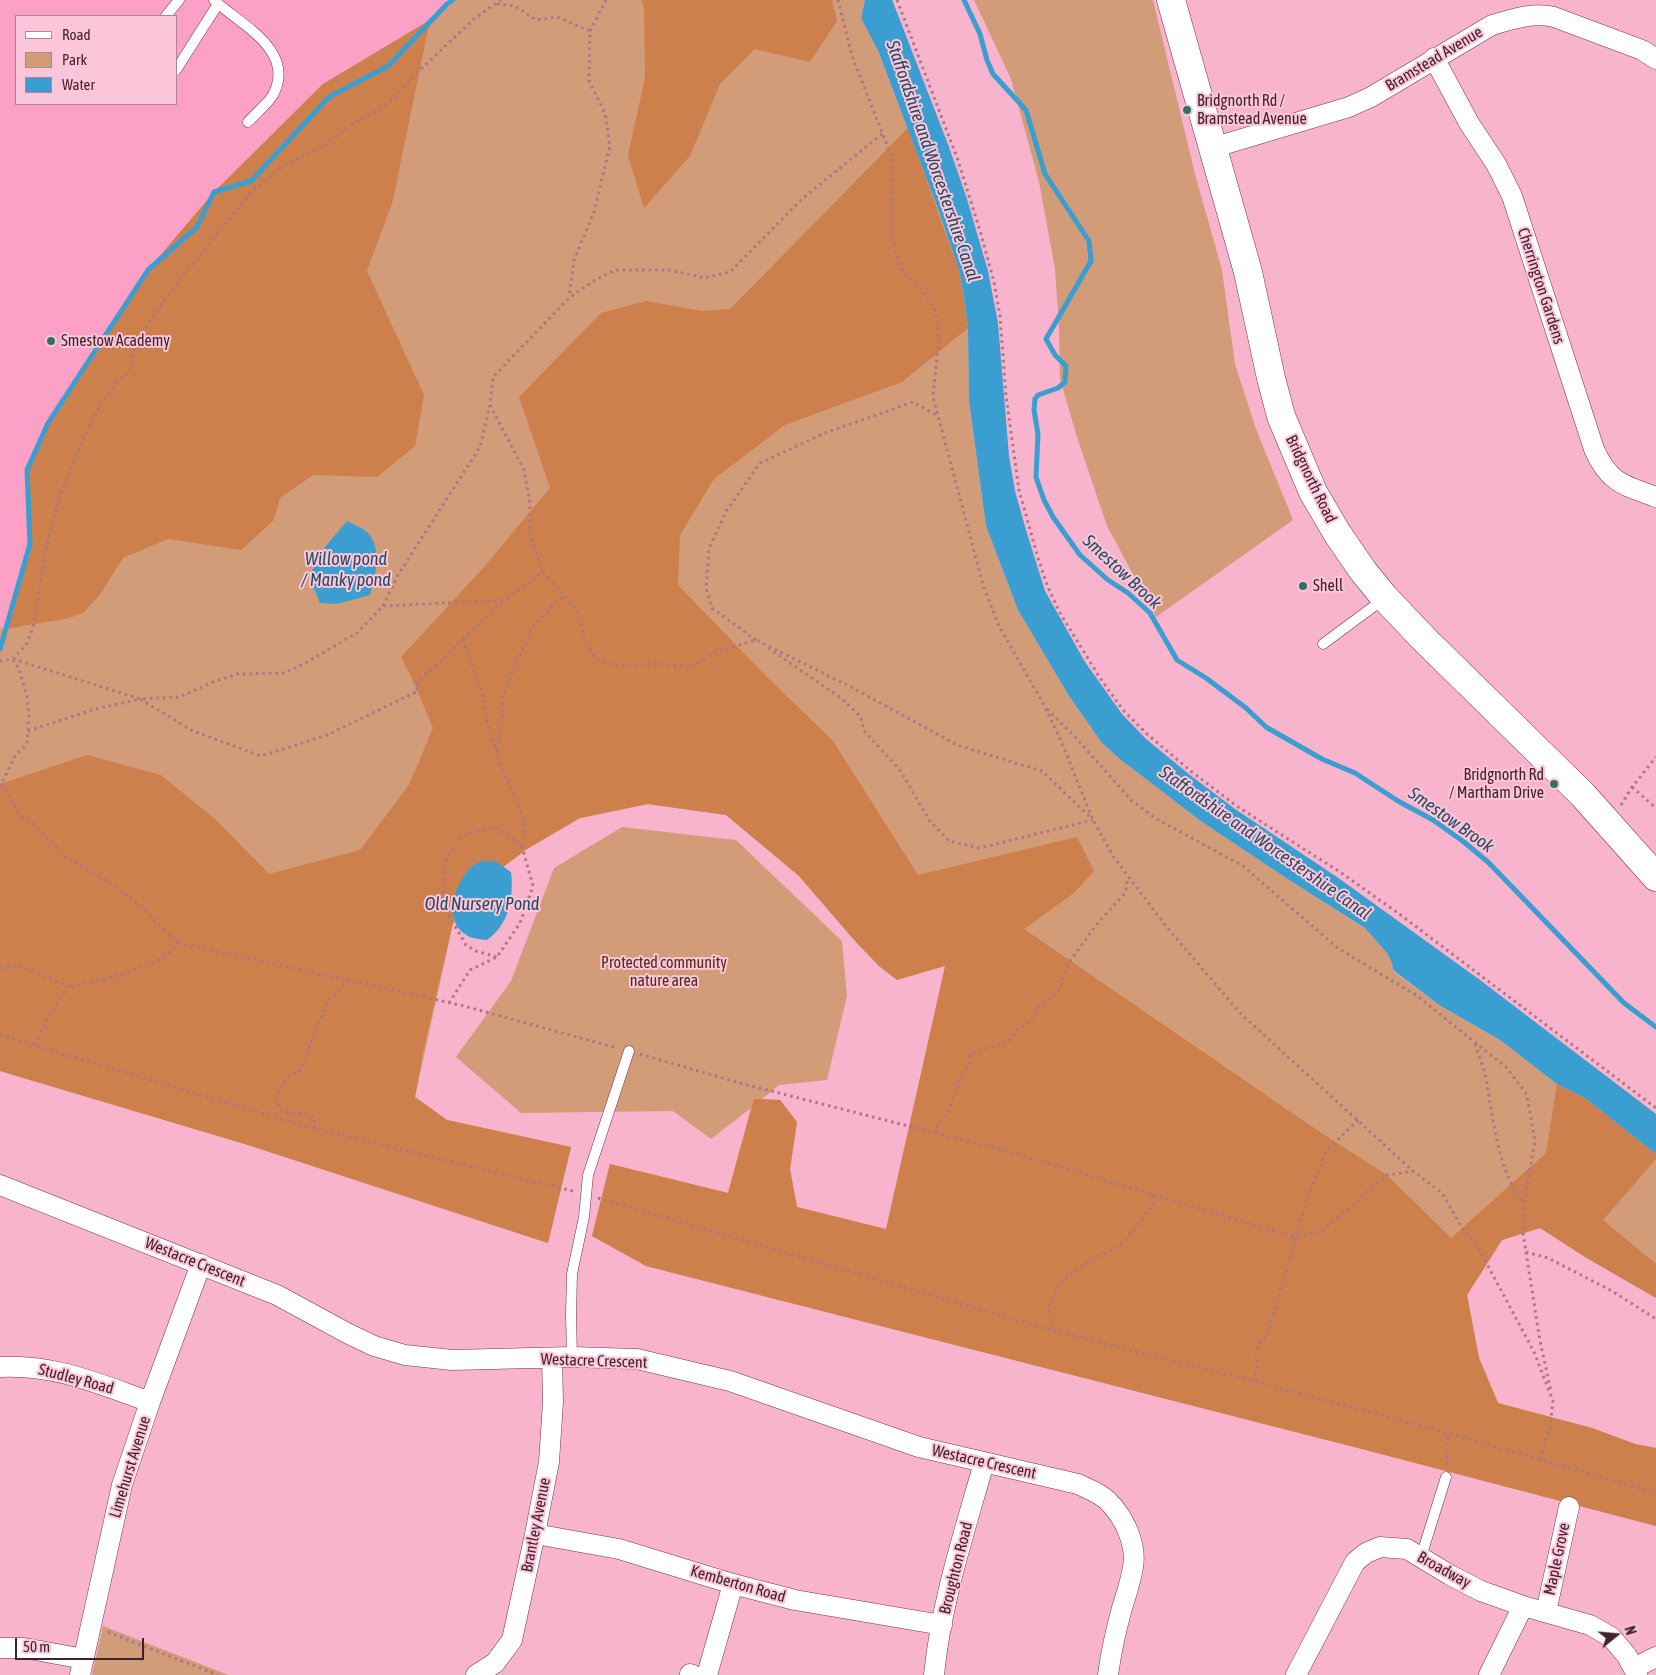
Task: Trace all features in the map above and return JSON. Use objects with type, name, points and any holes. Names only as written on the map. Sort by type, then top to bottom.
[{"type":"highway","name":"Bridgnorth Road","points":[[1171,0],[1248,272],[1281,416],[1313,492],[1337,533],[1363,571],[1385,598],[1610,824],[1656,878]]},
{"type":"street","name":"Bramstead Avenue","points":[[1212,148],[1349,107],[1371,97],[1492,25],[1514,18],[1541,14],[1554,17],[1642,50],[1656,58]]},
{"type":"street","name":"Cherrington Gardens","points":[[1434,58],[1469,123],[1500,172],[1512,196],[1594,449],[1601,465],[1611,477],[1624,485],[1656,497]]},
{"type":"street","name":"Westacre Crescent","points":[[0,1184],[278,1295],[374,1346],[405,1355],[452,1360],[637,1359],[730,1381],[918,1447],[1078,1484],[1107,1500],[1124,1524],[1133,1553],[1133,1567],[1117,1625],[1108,1675]]},
{"type":"street","name":"Limehurst Avenue","points":[[82,1667],[122,1485],[150,1402],[202,1264]]},
{"type":"street","name":"Brantley Avenue","points":[[476,1675],[495,1663],[512,1640],[536,1534],[549,1462],[562,1358]]},
{"type":"street","name":"Studley Road","points":[[0,1367],[46,1368],[78,1376],[150,1402]]},
{"type":"street","name":"Broughton Road","points":[[934,1675],[952,1575],[984,1463]]},
{"type":"street","name":"Maple Grove","points":[[1546,1612],[1569,1506]]},
{"type":"street","name":"Kemberton Road","points":[[536,1534],[619,1549],[733,1584],[795,1600],[942,1625]]},
{"type":"street","name":"Broadway","points":[[1296,1675],[1355,1562],[1366,1553],[1380,1547],[1406,1549],[1450,1575],[1481,1590],[1523,1606],[1590,1625],[1611,1637],[1627,1656],[1636,1671]]},
{"type":"street","points":[[707,1675],[733,1584]]},
{"type":"street","points":[[1489,1675],[1523,1606]]},
{"type":"street","points":[[0,1648],[24,1648],[82,1667]]},
{"type":"street","points":[[1636,1671],[1656,1657]]},
{"type":"lane","points":[[167,15],[179,0]]},
{"type":"lane","points":[[178,67],[216,2],[251,29],[272,51],[277,60],[278,76],[274,93],[248,122]]},
{"type":"lane","points":[[1323,644],[1385,598]]},
{"type":"lane","points":[[562,1358],[570,1314],[572,1274],[584,1217],[588,1175],[629,1051]]},
{"type":"lane","points":[[1421,1557],[1446,1477]]},
{"type":"path","points":[[13,659],[26,645],[33,628],[46,549],[59,498],[79,449],[101,403],[115,384],[130,371],[135,348],[152,318],[186,272],[252,191],[286,164],[328,143],[354,123],[389,103],[419,71],[475,18],[501,0]]},
{"type":"path","points":[[569,298],[574,260],[594,212],[610,146],[605,113],[589,81],[590,30],[606,0]]},
{"type":"path","points":[[838,0],[852,56],[893,160],[891,226],[894,245],[902,270],[921,288],[935,309],[939,336],[933,397],[984,588],[999,626],[1044,705],[1062,743],[1093,820],[1113,856],[1165,925],[1240,1013],[1413,1171],[1442,1193],[1460,1226],[1479,1249],[1534,1352],[1553,1402]]},
{"type":"path","points":[[897,0],[958,160],[994,282],[1000,316],[1006,396],[1019,490],[1038,558],[1047,585],[1060,613],[1100,678],[1123,710],[1147,734],[1192,772],[1238,807],[1340,872],[1398,913],[1656,1108]]},
{"type":"path","points":[[496,4],[515,6],[536,20],[557,17],[590,30]]},
{"type":"path","points":[[28,731],[92,710],[140,699],[179,697],[237,674],[285,673],[357,633],[384,606],[398,575],[480,447],[490,405],[493,377],[569,298],[595,280],[616,270],[669,270],[705,278],[730,272],[802,199],[882,134]]},
{"type":"path","points":[[939,417],[913,402],[825,433],[760,463],[727,510],[710,548],[706,588],[712,608],[841,698],[860,716],[865,732],[900,770],[929,820],[949,841],[980,848],[1093,820]]},
{"type":"path","points":[[490,405],[524,470],[530,503],[530,536],[543,572],[576,609],[585,640],[595,658],[614,665],[665,664],[692,668],[714,652],[756,640],[853,688],[958,745],[1042,771],[1093,820]]},
{"type":"path","points":[[1,661],[13,659],[140,699],[193,731],[261,756],[327,735],[418,691],[415,685],[463,639],[504,600],[543,572]]},
{"type":"path","points":[[497,751],[502,717],[502,698],[515,666],[534,626],[554,604],[565,596]]},
{"type":"path","points":[[384,606],[504,600]]},
{"type":"path","points":[[449,1003],[470,970],[497,957],[520,923],[533,886],[522,847],[524,820],[486,722],[482,693],[463,639]]},
{"type":"path","points":[[13,659],[19,669],[27,697],[29,714],[27,744],[15,756],[1,785],[20,816],[34,824],[66,857],[140,905],[178,943],[449,1003],[736,1082],[1010,1152],[1295,1237],[1321,1232],[1388,1175],[1413,1171]]},
{"type":"path","points":[[1044,705],[1131,800],[1155,818],[1243,866],[1339,949],[1416,995],[1507,1068],[1527,1096],[1535,1141],[1524,1204],[1524,1233],[1540,1341],[1553,1402],[1550,1426],[1540,1460]]},
{"type":"path","points":[[1610,824],[1632,787],[1656,757]]},
{"type":"path","points":[[1632,787],[1656,808]]},
{"type":"path","points":[[497,957],[476,951],[466,945],[453,924],[443,905],[444,861],[459,838],[470,833],[495,827],[500,832],[510,836],[522,847]]},
{"type":"path","points":[[936,1134],[937,1125],[948,1111],[960,1079],[968,1066],[970,1054],[1010,1041],[1016,1030],[1031,1022],[1038,1007],[1058,991],[1070,960],[1079,947],[1096,925],[1125,894],[1129,877]]},
{"type":"path","points":[[0,968],[21,966],[68,987],[121,975],[148,965],[168,955],[178,943]]},
{"type":"path","points":[[314,1129],[316,1118],[304,1113],[292,1114],[279,1109],[276,1096],[287,1077],[298,1072],[328,1001],[348,980]]},
{"type":"path","points":[[36,1045],[47,1018],[68,987]]},
{"type":"path","points":[[0,1035],[314,1129],[586,1195],[1054,1331],[1448,1433],[1656,1493]]},
{"type":"path","points":[[1474,1043],[1487,1082],[1493,1123],[1503,1163],[1517,1196],[1524,1204]]},
{"type":"path","points":[[1252,1381],[1258,1362],[1256,1355],[1259,1343],[1266,1337],[1269,1329],[1308,1196],[1328,1149],[1358,1120]]},
{"type":"path","points":[[1054,1331],[1048,1306],[1062,1281],[1091,1260],[1119,1246],[1136,1228],[1153,1204],[1152,1195]]},
{"type":"path","points":[[1526,1252],[1548,1258],[1612,1291],[1656,1319]]},
{"type":"path","points":[[1446,1477],[1448,1433]]},
{"type":"path","points":[[91,1625],[218,1675]]},
{"type":"shaded area","name":"Smestow Academy","points":[[0,0],[457,0],[430,20],[148,270],[48,422],[27,470],[30,544],[5,629],[0,627]]},
{"type":"shaded area","points":[[641,0],[832,0],[837,21],[810,62],[755,49],[720,84],[690,156],[644,208],[628,156],[645,77],[644,8]]},
{"type":"shaded area","points":[[430,20],[393,200],[367,271],[424,395],[415,446],[377,477],[313,475],[280,498],[274,520],[241,550],[168,539],[123,558],[99,596],[84,612],[70,618],[5,629],[30,544],[27,470],[55,412],[148,270],[214,192],[323,84]]},
{"type":"shaded area","points":[[908,128],[959,270],[968,328],[902,382],[785,425],[714,479],[680,535],[678,585],[764,674],[833,741],[918,875],[1077,837],[1094,871],[1074,893],[1024,929],[1317,1130],[1387,1175],[1451,1238],[1546,1153],[1557,1084],[1585,1098],[1656,1154],[1656,1159],[1603,1220],[1656,1264],[1656,1298],[1585,1257],[1540,1228],[1502,1240],[1467,1295],[1479,1358],[1498,1403],[1592,1428],[1635,1444],[1656,1448],[1656,1526],[646,1266],[592,1236],[610,1164],[728,1193],[754,1099],[780,1100],[797,1122],[790,1169],[797,1207],[886,1229],[945,966],[897,980],[879,966],[855,941],[799,876],[726,815],[648,804],[580,818],[527,849],[458,901],[424,1048],[415,1097],[447,1120],[571,1147],[548,1243],[248,1145],[0,1071],[0,784],[87,755],[161,775],[215,819],[269,874],[360,850],[409,785],[433,728],[401,657],[484,567],[550,488],[519,397],[601,313],[646,301],[702,311],[730,309]]},
{"type":"green space","name":"Protected community nature area","points":[[457,0],[865,0],[861,18],[879,53],[935,201],[968,328],[969,401],[986,526],[1018,610],[1069,696],[1102,743],[1121,760],[1202,822],[1365,928],[1387,953],[1392,963],[1393,971],[1439,1005],[1500,1040],[1557,1084],[1585,1098],[1656,1154],[1656,1298],[1585,1257],[1540,1228],[1502,1240],[1467,1295],[1479,1358],[1498,1403],[1592,1428],[1635,1444],[1656,1448],[1656,1526],[646,1266],[592,1236],[610,1164],[728,1193],[751,1108],[711,1139],[673,1111],[521,1113],[456,1057],[511,981],[554,868],[622,827],[736,840],[842,941],[847,996],[827,1080],[779,1085],[762,1099],[780,1100],[797,1122],[790,1169],[797,1207],[886,1230],[1024,929],[897,980],[879,966],[855,941],[799,876],[726,815],[648,804],[580,818],[527,849],[458,901],[415,1097],[447,1120],[571,1147],[548,1243],[248,1145],[0,1071],[0,627],[5,629],[30,544],[27,470],[48,423],[148,270],[214,192],[323,84],[430,20]]},
{"type":"green space","points":[[974,0],[1153,0],[1195,174],[1222,270],[1235,364],[1256,429],[1293,520],[1156,617],[1107,526],[1077,437],[1060,379],[1055,269],[1039,182],[1011,79]]},
{"type":"green space","points":[[103,1626],[226,1674],[228,1675],[92,1675]]},
{"type":"water","name":"Staffordshire and Worcestershire Canal","points":[[865,0],[892,0],[967,199],[988,271],[998,323],[1009,456],[1015,491],[1045,591],[1085,662],[1122,714],[1146,739],[1190,775],[1235,809],[1337,877],[1480,980],[1656,1114],[1656,1154],[1585,1098],[1557,1084],[1500,1040],[1439,1005],[1393,970],[1387,953],[1365,928],[1202,822],[1121,760],[1102,743],[1069,696],[1018,610],[986,526],[969,401],[968,328],[959,270],[879,53],[861,18]]},
{"type":"water","name":"Willow pond / Manky pond","points":[[347,521],[368,533],[373,540],[377,555],[370,595],[337,604],[320,603],[309,576],[325,547]]},
{"type":"water","name":"Old Nursery Pond","points":[[483,861],[495,861],[511,872],[512,881],[511,901],[505,918],[500,927],[487,940],[470,937],[460,930],[453,912],[456,891],[460,882],[472,866]]},
{"type":"waterway","points":[[0,649],[30,544],[27,470],[48,423],[148,270],[197,227],[214,192],[251,181],[329,97],[388,66],[453,0]]},
{"type":"waterway","name":"Smestow Brook","points":[[964,0],[980,34],[993,74],[1026,110],[1045,174],[1089,241],[1091,261],[1046,339],[1055,355],[1066,366],[1065,382],[1058,388],[1038,395],[1035,399],[1034,410],[1038,434],[1036,477],[1044,500],[1053,517],[1080,555],[1150,613],[1177,660],[1206,678],[1246,708],[1266,727],[1322,759],[1355,773],[1398,801],[1433,820],[1464,842],[1489,863],[1624,1003],[1656,1027]]},
{"type":"place","name":"Bridgnorth Rd / Bramstead Avenue","points":[[1187,110]]},
{"type":"place","name":"Smestow Academy","points":[[51,341]]},
{"type":"place","name":"Shell","points":[[1303,586]]},
{"type":"place","name":"Bridgnorth Rd / Martham Drive","points":[[1554,784]]}]
